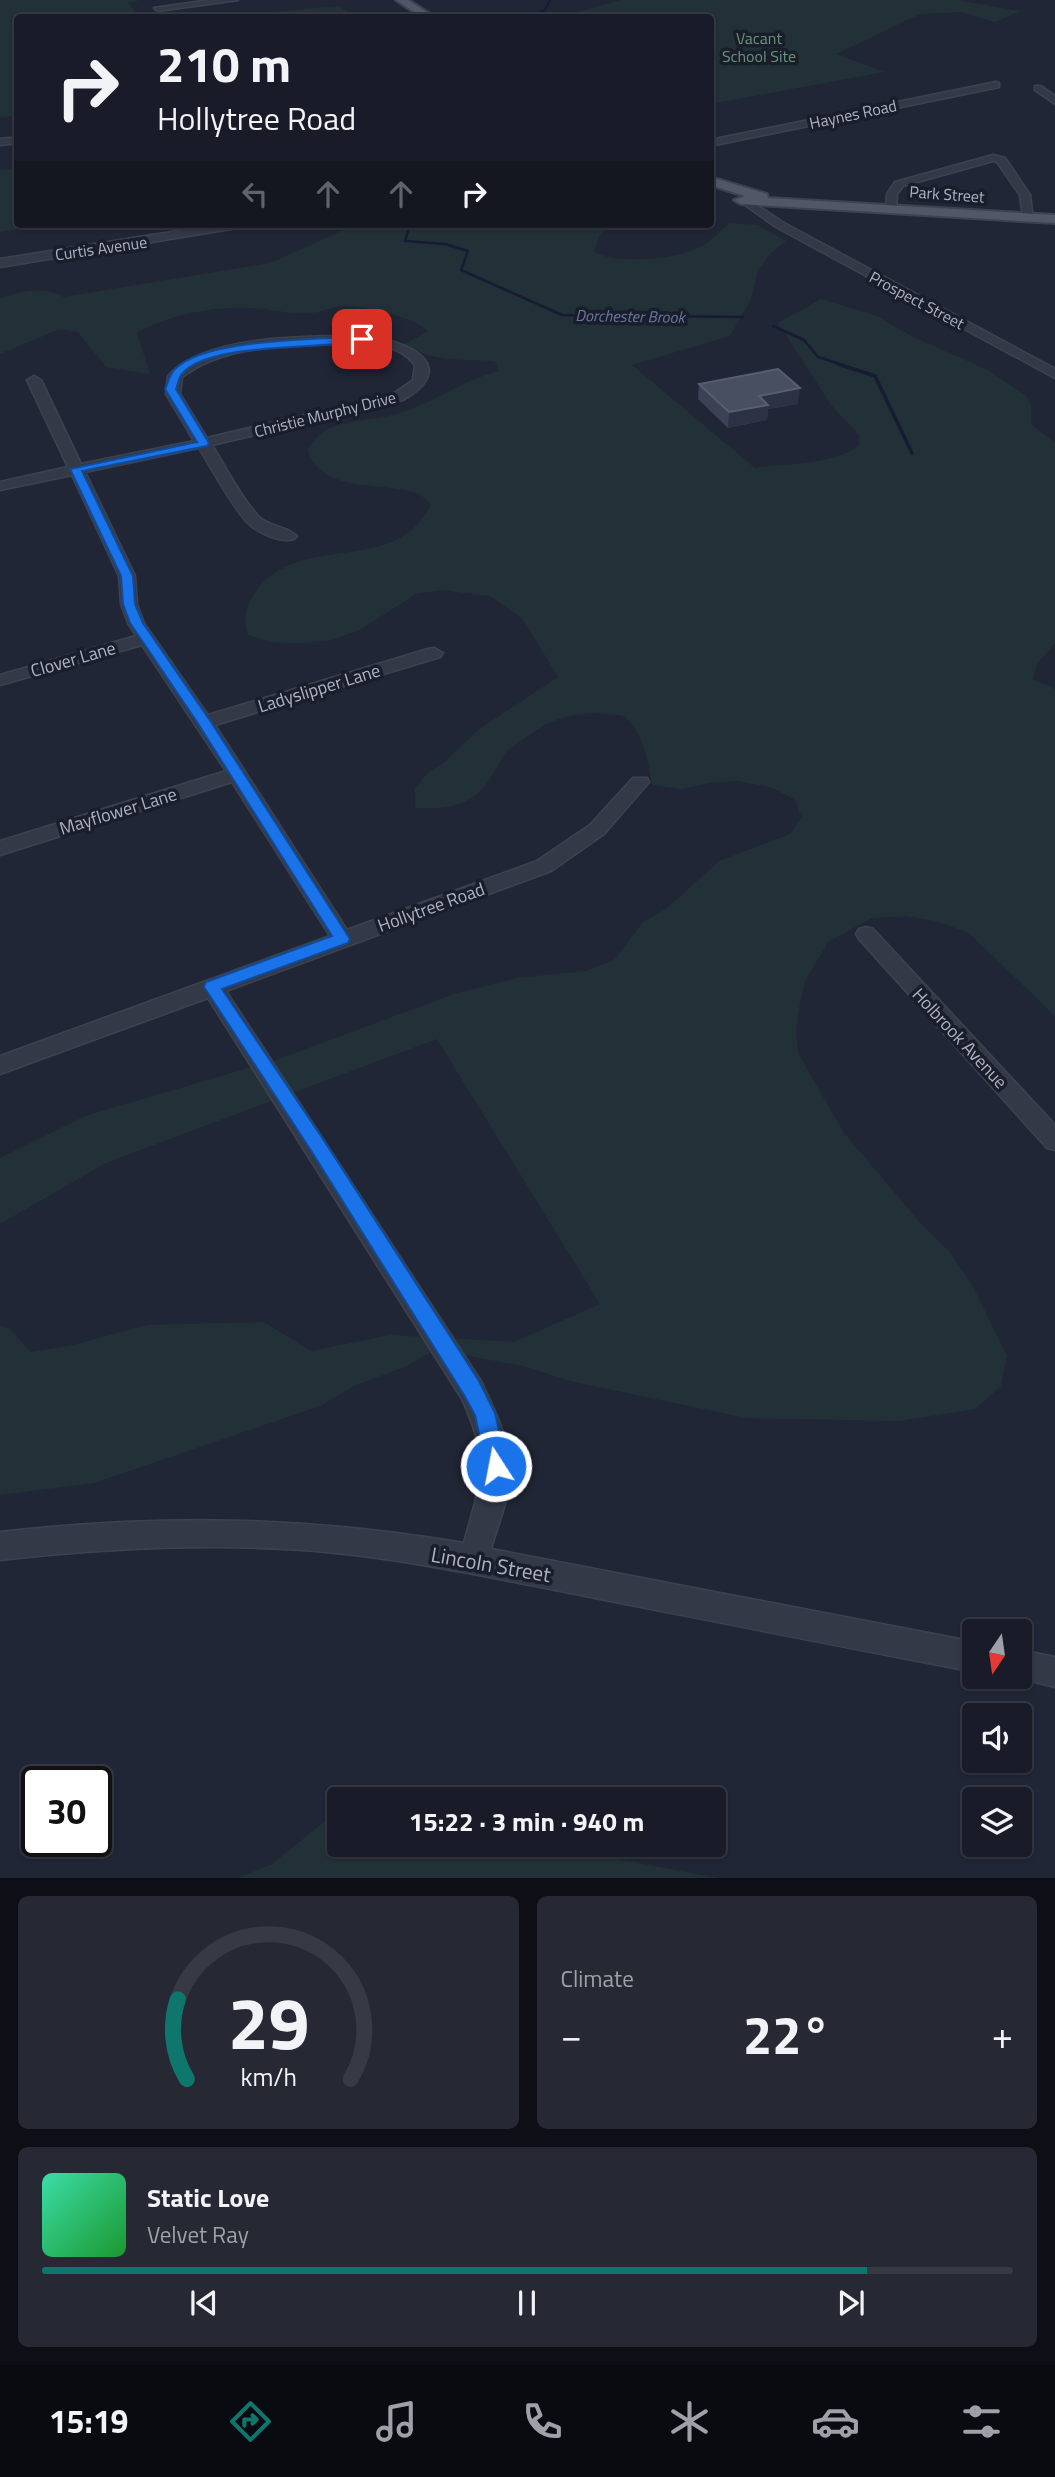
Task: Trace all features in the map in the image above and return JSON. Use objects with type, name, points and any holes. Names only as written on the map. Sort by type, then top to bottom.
[{"type":"main road","points":[[401,0],[424,14]]},
{"type":"main road","name":"Park Street","points":[[714,183],[757,203],[836,205]]},
{"type":"main road","name":"Park Street","points":[[714,188],[757,203],[892,208],[1055,219]]},
{"type":"street","points":[[158,8],[234,0]]},
{"type":"street","name":"Haynes Road","points":[[714,142],[996,85]]},
{"type":"street","points":[[1038,88],[1055,101]]},
{"type":"street","points":[[892,208],[892,194],[900,184],[993,158],[1001,160],[1026,195],[1029,217]]},
{"type":"street","name":"Prospect Street","points":[[780,225],[757,203],[741,206],[1055,374]]},
{"type":"street","name":"Curtis Avenue","points":[[0,263],[218,228]]},
{"type":"street","name":"Christie Murphy Drive","points":[[0,486],[204,443],[393,400],[418,385],[423,376],[423,367],[416,356],[401,348],[362,339],[237,348],[207,355],[178,371],[170,386],[204,443]]},
{"type":"street","points":[[1028,359],[1047,354]]},
{"type":"street","points":[[34,380],[127,576],[132,614],[342,939]]},
{"type":"street","points":[[204,443],[253,520],[267,529],[289,536]]},
{"type":"street","name":"Clover Lane","points":[[0,680],[146,638]]},
{"type":"street","name":"Ladyslipper Lane","points":[[204,722],[434,653]]},
{"type":"street","name":"Mayflower Lane","points":[[0,848],[237,774]]},
{"type":"street","name":"Hollytree Road","points":[[0,1065],[557,859],[608,821],[640,782]]},
{"type":"street","name":"Holbrook Avenue","points":[[866,934],[1055,1141]]},
{"type":"street","points":[[212,987],[317,1144],[485,1413],[496,1466],[494,1490],[477,1542],[475,1560]]},
{"type":"street","name":"Lincoln Street","points":[[0,1546],[73,1539],[234,1534],[301,1536],[475,1560],[962,1654]]},
{"type":"street","points":[[1032,1667],[1055,1672]]},
{"type":"green space","points":[[0,0],[140,0],[128,3],[137,14],[14,14],[14,115],[0,117]]},
{"type":"green space","name":"Vacant School Site","points":[[621,0],[956,0],[1020,11],[995,22],[961,12],[920,14],[836,54],[884,72],[716,103],[714,14],[572,14]]},
{"type":"green space","points":[[339,6],[350,14],[253,14]]},
{"type":"green space","points":[[14,168],[14,228],[24,228],[0,232],[0,170]]},
{"type":"green space","points":[[730,223],[758,225],[786,241],[772,252],[758,270],[750,301],[730,336],[632,365],[755,468],[824,460],[849,452],[859,445],[859,435],[831,405],[778,323],[821,299],[877,316],[911,336],[988,370],[1026,396],[1031,405],[1031,424],[1055,443],[1055,643],[1037,664],[1033,679],[1055,689],[1055,1016],[969,933],[936,921],[906,916],[872,918],[828,942],[805,981],[796,1030],[798,1053],[844,1133],[923,1226],[948,1250],[973,1286],[1007,1356],[1001,1386],[975,1409],[899,1421],[746,1418],[570,1381],[524,1366],[436,1350],[402,1368],[356,1385],[320,1406],[94,1483],[0,1495],[0,1325],[10,1329],[31,1352],[69,1346],[148,1325],[264,1322],[311,1351],[390,1335],[514,1342],[600,1304],[437,1039],[106,1163],[0,1224],[0,1158],[85,1116],[279,1059],[454,994],[517,978],[586,971],[614,960],[643,922],[666,909],[719,861],[790,834],[802,817],[794,799],[770,787],[738,781],[709,783],[682,789],[652,785],[644,748],[632,725],[625,716],[599,713],[563,718],[540,728],[507,751],[487,783],[472,798],[445,807],[415,808],[415,788],[428,773],[446,761],[478,730],[558,677],[522,618],[490,596],[440,590],[416,594],[360,630],[331,640],[271,642],[248,635],[245,616],[248,606],[257,590],[270,577],[285,567],[302,561],[392,542],[415,526],[431,505],[419,494],[356,484],[326,474],[315,464],[307,449],[316,439],[335,426],[391,416],[499,371],[495,361],[448,359],[416,350],[405,344],[428,331],[412,321],[374,310],[342,306],[315,312],[289,313],[238,308],[178,316],[137,333],[150,374],[106,367],[78,332],[60,329],[0,354],[0,299],[32,290],[48,291],[63,297],[270,263],[345,228],[608,228],[599,236],[594,252],[633,259],[681,254],[708,242]]},
{"type":"green space","points":[[327,1820],[327,1857],[606,1857],[718,1878],[238,1878],[272,1864]]},
{"type":"building","points":[[778,369],[800,388],[759,396],[768,405],[729,412],[699,384]]},
{"type":"waterway","name":"Dorchester Brook","points":[[536,14],[545,10],[550,0]]},
{"type":"waterway","name":"Dorchester Brook","points":[[409,228],[405,241],[445,244],[468,251],[461,270],[562,315],[743,317]]},
{"type":"waterway","name":"Dorchester Brook","points":[[773,326],[804,340],[818,357],[843,365]]},
{"type":"waterway","name":"Dorchester Brook","points":[[838,364],[875,376],[912,453]]},
{"type":"route","points":[[362,339],[237,348],[188,363],[172,380],[171,389],[204,443],[75,469],[127,576],[129,604],[136,623],[204,722],[342,939],[212,987],[317,1144],[471,1388],[485,1413],[496,1466]]}]
